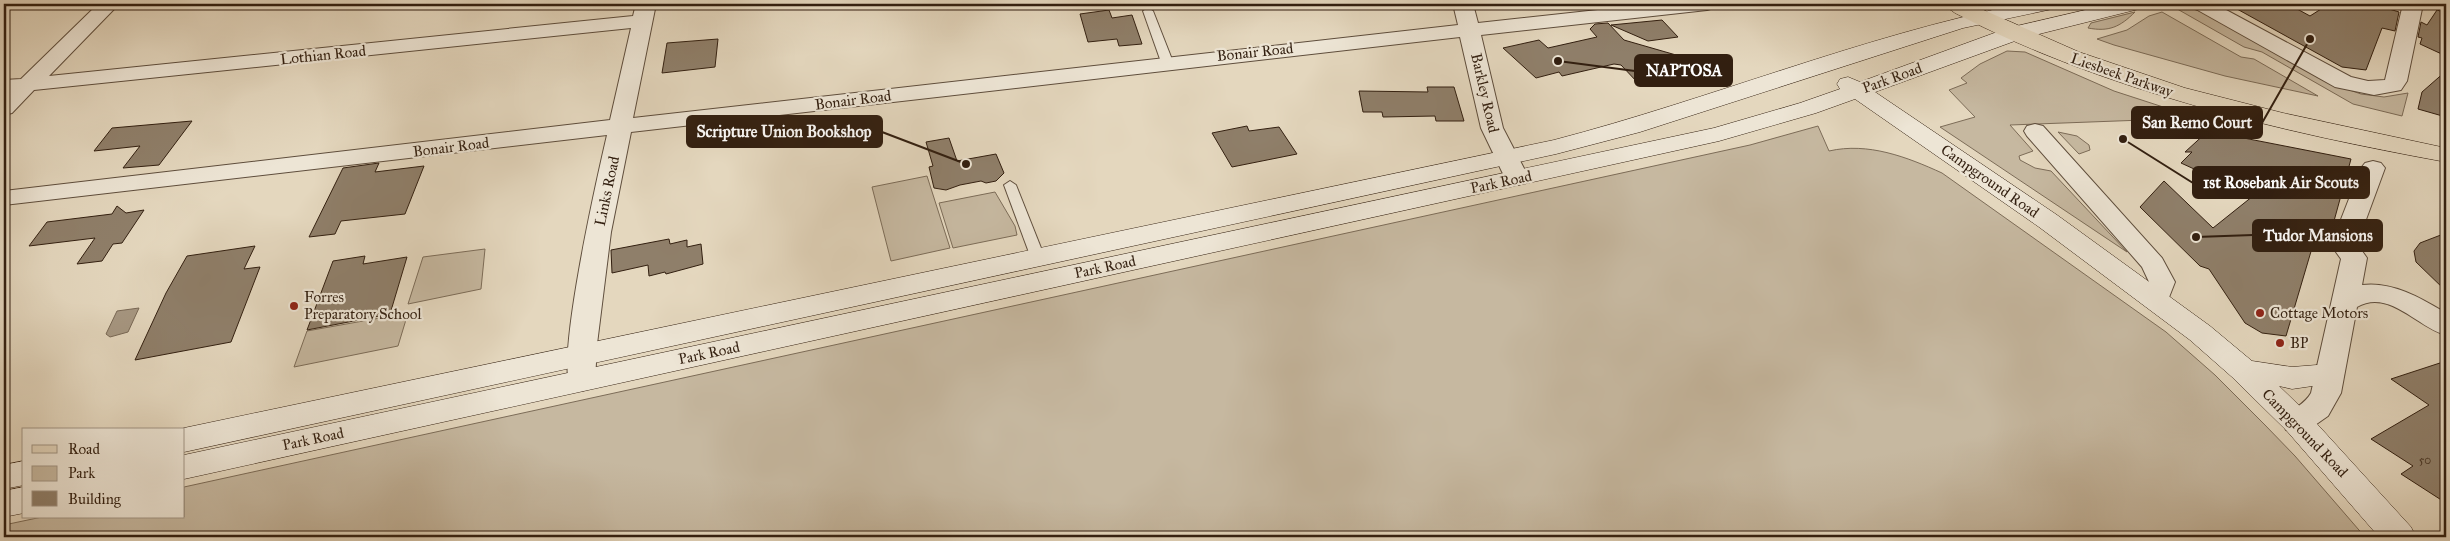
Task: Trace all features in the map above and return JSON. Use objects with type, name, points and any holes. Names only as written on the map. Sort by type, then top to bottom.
[{"type":"main road","points":[[1955,4],[1995,11]]},
{"type":"main road","name":"Park Road","points":[[185,440],[582,368],[1511,168],[1632,127],[1995,11],[2050,4]]},
{"type":"main road","name":"Park Road","points":[[185,467],[582,368],[1038,258],[1511,168],[1719,134],[1766,122],[1859,91],[2016,33],[2136,4]]},
{"type":"main road","name":"Liesbeek Parkway","points":[[1995,11],[2041,26],[2110,54],[2205,84],[2446,138]]},
{"type":"main road","name":"Liesbeek Parkway","points":[[1995,11],[2016,33],[2085,63],[2173,93],[2277,119],[2446,155]]},
{"type":"main road","name":"Campground Road","points":[[1823,66],[2048,221],[2156,299],[2243,370],[2297,422],[2399,537]]},
{"type":"main road","points":[[2243,370],[2292,378],[2329,374]]},
{"type":"main road","points":[[4,477],[22,473]]},
{"type":"main road","points":[[4,504],[22,500]]},
{"type":"street","points":[[4,108],[109,4]]},
{"type":"street","name":"Barkley Road","points":[[1463,4],[1492,128],[1511,168]]},
{"type":"street","name":"Bonair Road","points":[[4,198],[1167,62],[1707,4]]},
{"type":"street","points":[[2200,4],[2343,82],[2368,88],[2383,89],[2393,85],[2396,81],[2413,4]]},
{"type":"street","name":"Lothian Road","points":[[4,87],[644,13]]},
{"type":"street","name":"Links Road","points":[[582,368],[583,344],[598,232],[644,13]]},
{"type":"street","points":[[2035,131],[2153,264],[2162,282],[2156,299]]},
{"type":"street","points":[[2297,422],[2318,408],[2326,393],[2354,258],[2344,245],[2374,168]]},
{"type":"street","points":[[2346,301],[2361,293],[2379,294],[2400,299],[2446,326]]},
{"type":"lane","points":[[1148,11],[1167,62]]},
{"type":"lane","points":[[1010,185],[1038,258]]},
{"type":"green space","points":[[2172,6],[2193,9],[2211,15],[2338,86],[2361,94],[2384,97],[2408,93],[2402,116],[2353,104],[2262,52],[2244,47]]},
{"type":"green space","points":[[2135,12],[2114,27],[2108,29],[2088,28],[2091,23]]},
{"type":"green space","points":[[2162,12],[2241,57],[2254,59],[2318,96],[2225,76],[2097,39],[2127,30],[2149,16]]},
{"type":"green space","points":[[2007,51],[2025,52],[2114,91],[2197,118],[2010,125],[2033,151],[2019,156],[2020,160],[2035,168],[2051,171],[2127,252],[1940,127],[1975,117],[1949,90],[1967,83],[1961,78],[1980,64]]},
{"type":"green space","points":[[1818,126],[1829,151],[1858,148],[1873,150],[1901,157],[1942,173],[2166,332],[2215,375],[2265,425],[2295,456],[2365,537],[4,537],[4,525],[37,518],[185,518],[185,487],[1750,145]]},
{"type":"green space","points":[[2058,132],[2077,136],[2089,145],[2090,150],[2079,154]]},
{"type":"green space","points":[[927,176],[950,248],[891,261],[872,187]]},
{"type":"green space","points":[[995,192],[1015,226],[1017,235],[953,248],[939,203]]},
{"type":"green space","points":[[485,249],[481,289],[408,304],[423,257]]},
{"type":"green space","points":[[408,313],[398,346],[294,367],[307,331]]},
{"type":"shaded area","points":[[139,308],[128,332],[110,337],[106,334],[117,311]]},
{"type":"building","points":[[2228,4],[2288,4],[2310,16],[2329,4],[2373,4],[2399,12],[2395,31],[2382,28],[2366,70],[2342,67]]},
{"type":"building","points":[[1109,10],[1112,18],[1132,15],[1142,44],[1119,46],[1117,39],[1088,42],[1080,14]]},
{"type":"building","points":[[2437,10],[2446,13],[2446,56],[2420,44],[2422,38],[2418,37],[2421,22],[2427,25]]},
{"type":"building","points":[[1662,20],[1678,37],[1648,41],[1611,25]]},
{"type":"building","points":[[1608,23],[1624,40],[1676,55],[1642,60],[1661,81],[1638,83],[1621,65],[1614,64],[1562,76],[1559,72],[1536,78],[1503,48],[1539,40],[1548,48],[1597,37],[1590,29],[1595,24]]},
{"type":"building","points":[[718,39],[715,67],[662,73],[667,43]]},
{"type":"building","points":[[2446,71],[2446,117],[2418,109],[2422,92]]},
{"type":"building","points":[[1427,87],[1454,87],[1464,121],[1436,121],[1435,116],[1383,117],[1382,112],[1363,112],[1359,91],[1428,92]]},
{"type":"building","points":[[192,121],[159,165],[123,168],[140,146],[94,151],[112,128]]},
{"type":"building","points":[[1247,126],[1249,131],[1279,127],[1297,154],[1232,167],[1212,133]]},
{"type":"building","points":[[2208,131],[2351,159],[2334,221],[2320,221],[2286,336],[2262,333],[2245,323],[2209,269],[2200,266],[2140,207],[2164,181],[2213,228],[2253,196],[2181,163],[2192,152],[2185,152]]},
{"type":"building","points":[[949,138],[957,161],[996,154],[1004,173],[996,181],[986,183],[981,181],[946,190],[934,188],[929,167],[933,166],[926,142]]},
{"type":"building","points":[[379,163],[375,172],[424,166],[405,214],[341,221],[335,234],[309,237],[343,168]]},
{"type":"building","points":[[117,206],[126,213],[144,210],[122,243],[113,244],[102,261],[77,264],[95,238],[29,246],[47,222],[112,214]]},
{"type":"building","points":[[2446,233],[2446,291],[2416,262],[2414,251],[2420,243]]},
{"type":"building","points":[[669,239],[670,244],[687,240],[687,247],[701,244],[703,264],[666,274],[665,272],[649,276],[648,265],[612,273],[611,250]]},
{"type":"building","points":[[255,246],[244,269],[260,267],[231,342],[135,360],[166,293],[187,256]]},
{"type":"building","points":[[365,256],[363,264],[407,257],[390,314],[307,330],[333,261]]},
{"type":"building","points":[[2446,361],[2446,503],[2401,474],[2413,466],[2371,439],[2429,405],[2391,379]]},
{"type":"place","name":"San Remo Court","points":[[2310,39]]},
{"type":"place","name":"NAPTOSA","points":[[1558,61]]},
{"type":"place","name":"1st Rosebank Air Scouts","points":[[2123,139]]},
{"type":"place","name":"Scripture Union Bookshop","points":[[966,164]]},
{"type":"place","name":"Tudor Mansions","points":[[2196,237]]},
{"type":"place","name":"Forres Preparatory School","points":[[294,306]]},
{"type":"place","name":"Cottage Motors","points":[[2260,313]]},
{"type":"place","name":"BP","points":[[2280,343]]}]
